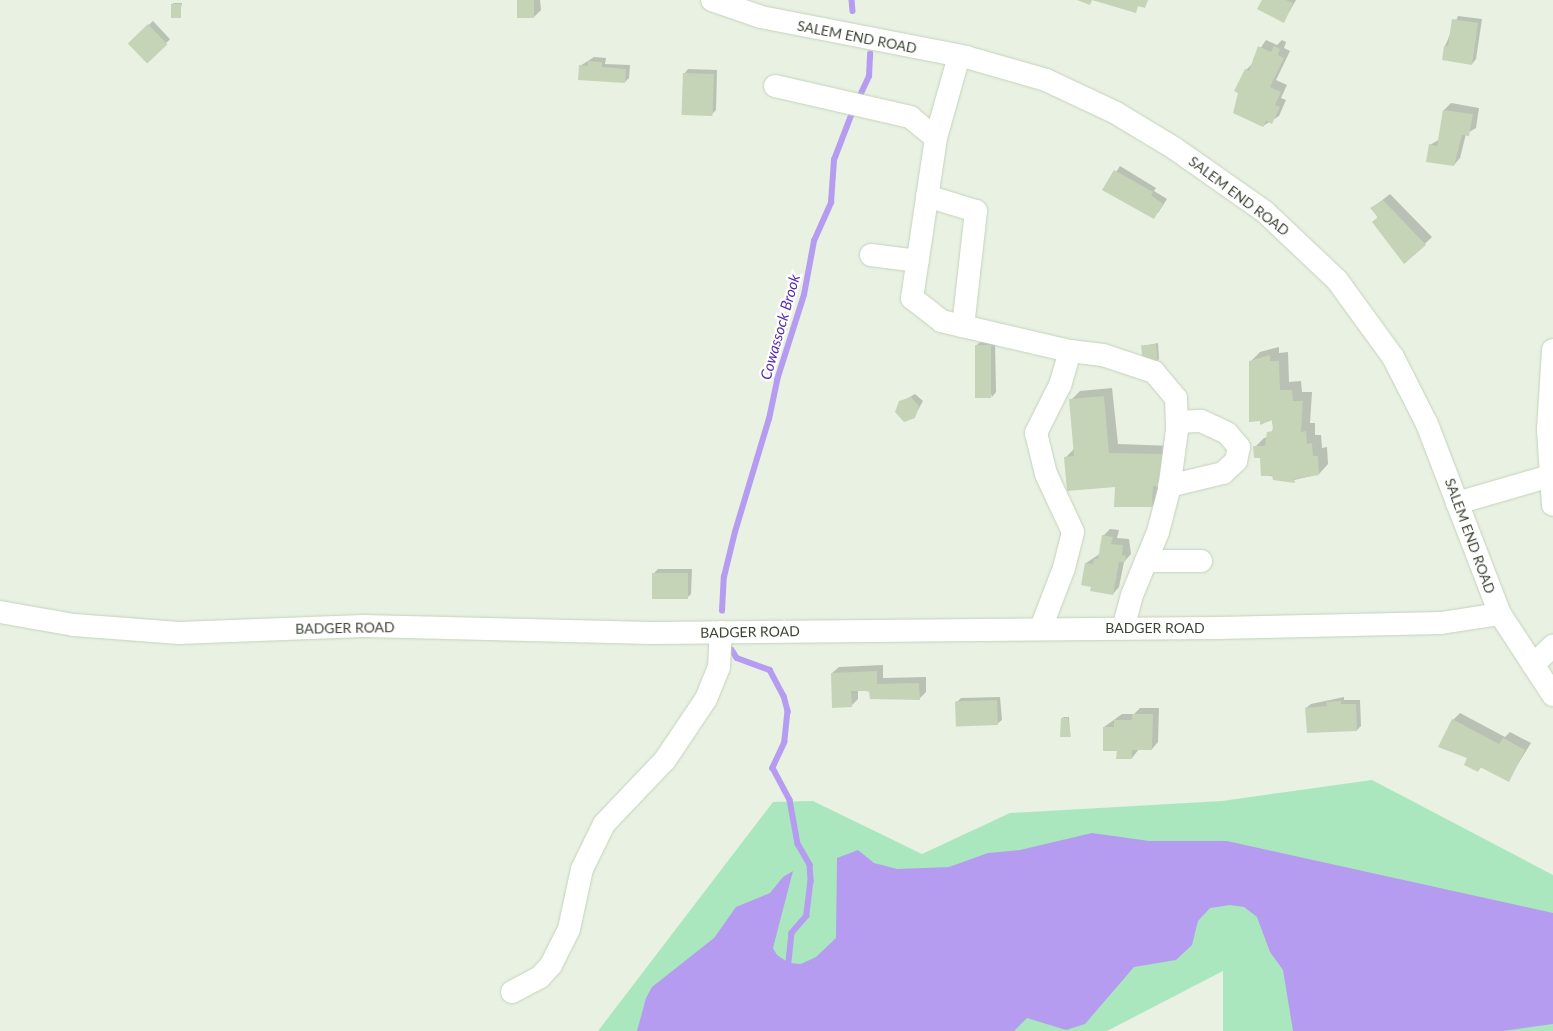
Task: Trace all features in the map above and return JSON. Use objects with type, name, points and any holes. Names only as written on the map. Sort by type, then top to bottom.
[{"type":"street","name":"SALEM END ROAD","points":[[712,0],[761,17],[959,56],[1046,80],[1116,113],[1236,190],[1292,236],[1337,280],[1392,357],[1422,413],[1500,614],[1553,695]]},
{"type":"street","points":[[959,56],[936,138],[912,298],[941,321],[1070,351],[1103,355],[1154,372],[1176,398],[1176,422],[1169,486],[1158,532],[1123,628]]},
{"type":"street","points":[[775,86],[910,118],[936,138]]},
{"type":"street","points":[[928,196],[976,211],[963,326]]},
{"type":"street","points":[[871,255],[918,260]]},
{"type":"street","points":[[1553,350],[1548,424],[1553,505]]},
{"type":"street","points":[[1040,628],[1064,568],[1073,532],[1046,474],[1036,433],[1060,385],[1070,351]]},
{"type":"street","points":[[1169,486],[1223,473],[1236,461],[1239,447],[1227,432],[1201,421],[1176,422]]},
{"type":"street","points":[[1457,503],[1550,476]]},
{"type":"street","points":[[1146,561],[1201,561]]},
{"type":"street","name":"BADGER ROAD","points":[[0,612],[74,625],[179,634],[363,626],[721,632],[1432,624],[1500,614]]},
{"type":"street","points":[[512,992],[540,977],[560,949],[569,929],[582,869],[593,845],[618,807],[665,760],[701,705],[719,666],[721,632]]},
{"type":"street","points":[[1533,665],[1553,646]]},
{"type":"green space","points":[[1372,780],[1553,875],[1553,1031],[1223,1031],[1223,971],[1107,1031],[598,1031],[773,802],[813,801],[922,854],[1010,813],[1222,801]]},
{"type":"shaded area","points":[[1092,833],[1149,841],[1227,841],[1553,913],[1553,1024],[1503,1031],[1293,1031],[1283,970],[1270,952],[1257,917],[1244,907],[1230,905],[1210,908],[1198,921],[1192,945],[1176,960],[1134,967],[1085,1024],[1066,1030],[1027,1018],[1014,1031],[637,1031],[646,998],[652,987],[714,938],[736,907],[770,893],[783,877],[793,871],[773,948],[777,955],[789,963],[801,964],[816,957],[836,938],[837,858],[858,850],[874,863],[897,869],[949,867],[988,853],[1020,850]]},
{"type":"building","points":[[517,0],[534,0],[534,18],[517,18]]},
{"type":"building","points":[[1077,0],[1092,0],[1090,5]]},
{"type":"building","points":[[1092,0],[1148,0],[1145,8],[1138,6],[1136,13]]},
{"type":"building","points":[[1262,0],[1286,0],[1293,3],[1284,23],[1257,9]]},
{"type":"building","points":[[171,4],[181,4],[181,18],[171,18]]},
{"type":"building","points":[[1452,19],[1478,23],[1472,65],[1442,60],[1444,46],[1448,46]]},
{"type":"building","points":[[148,24],[167,44],[147,64],[128,43]]},
{"type":"building","points":[[1258,46],[1271,52],[1274,46],[1280,49],[1278,55],[1284,58],[1270,87],[1281,92],[1275,105],[1280,107],[1272,124],[1266,121],[1263,127],[1233,113],[1238,93],[1234,91],[1245,69],[1249,71]]},
{"type":"building","points":[[588,61],[602,62],[602,67],[626,69],[625,83],[578,80],[579,65],[588,66]]},
{"type":"building","points":[[683,73],[714,74],[713,116],[682,115]]},
{"type":"building","points":[[1443,110],[1473,114],[1469,136],[1462,135],[1454,166],[1426,162],[1429,144],[1437,146]]},
{"type":"building","points":[[1114,170],[1153,192],[1151,195],[1163,204],[1154,219],[1102,190]]},
{"type":"building","points":[[1383,200],[1426,245],[1404,264],[1372,222],[1378,217],[1370,208]]},
{"type":"building","points":[[1156,344],[1158,362],[1143,363],[1141,346]]},
{"type":"building","points":[[975,345],[991,345],[991,398],[975,398]]},
{"type":"building","points":[[1270,355],[1270,361],[1279,361],[1280,390],[1292,390],[1293,401],[1303,401],[1301,432],[1306,431],[1307,444],[1312,443],[1313,456],[1318,456],[1319,475],[1294,479],[1295,483],[1273,480],[1272,475],[1261,476],[1260,458],[1254,458],[1253,446],[1265,446],[1267,432],[1273,431],[1272,420],[1260,425],[1260,421],[1249,422],[1249,361]]},
{"type":"building","points":[[1104,396],[1109,453],[1166,454],[1165,487],[1153,486],[1152,507],[1114,507],[1115,487],[1067,491],[1064,457],[1074,456],[1069,399]]},
{"type":"building","points":[[911,397],[919,406],[915,418],[904,422],[895,412],[899,401]]},
{"type":"building","points":[[1102,535],[1113,537],[1111,544],[1123,545],[1122,555],[1126,556],[1125,562],[1119,562],[1113,595],[1090,591],[1091,587],[1081,585],[1085,563],[1093,564],[1094,559],[1098,559]]},
{"type":"building","points":[[652,573],[688,573],[688,599],[652,599]]},
{"type":"building","points":[[877,671],[877,684],[919,683],[920,700],[870,699],[869,691],[851,691],[852,707],[832,708],[831,673]]},
{"type":"building","points":[[997,700],[998,725],[956,726],[955,701]]},
{"type":"building","points":[[1341,701],[1341,704],[1356,704],[1357,731],[1307,733],[1305,708],[1327,706],[1326,702]]},
{"type":"building","points":[[1132,714],[1153,714],[1152,750],[1132,750],[1132,759],[1116,759],[1117,751],[1103,751],[1103,727],[1114,727],[1114,720],[1132,720]]},
{"type":"building","points":[[1061,718],[1068,718],[1071,737],[1060,737]]},
{"type":"building","points":[[1452,719],[1499,744],[1503,738],[1525,750],[1509,782],[1480,767],[1478,772],[1464,765],[1467,758],[1438,747]]},
{"type":"waterway","name":"Cowassock Brook","points":[[852,0],[853,11]]},
{"type":"waterway","name":"Cowassock Brook","points":[[858,100],[869,76],[870,54]]},
{"type":"waterway","name":"Cowassock Brook","points":[[722,611],[724,577],[735,532],[769,419],[777,380],[804,295],[814,241],[831,203],[834,160],[854,108]]},
{"type":"waterway","name":"Cowassock Brook","points":[[732,650],[737,658],[770,670],[784,696],[788,711],[785,742],[773,768],[790,800],[798,844],[810,865],[811,881],[807,916],[792,933],[789,963]]}]
